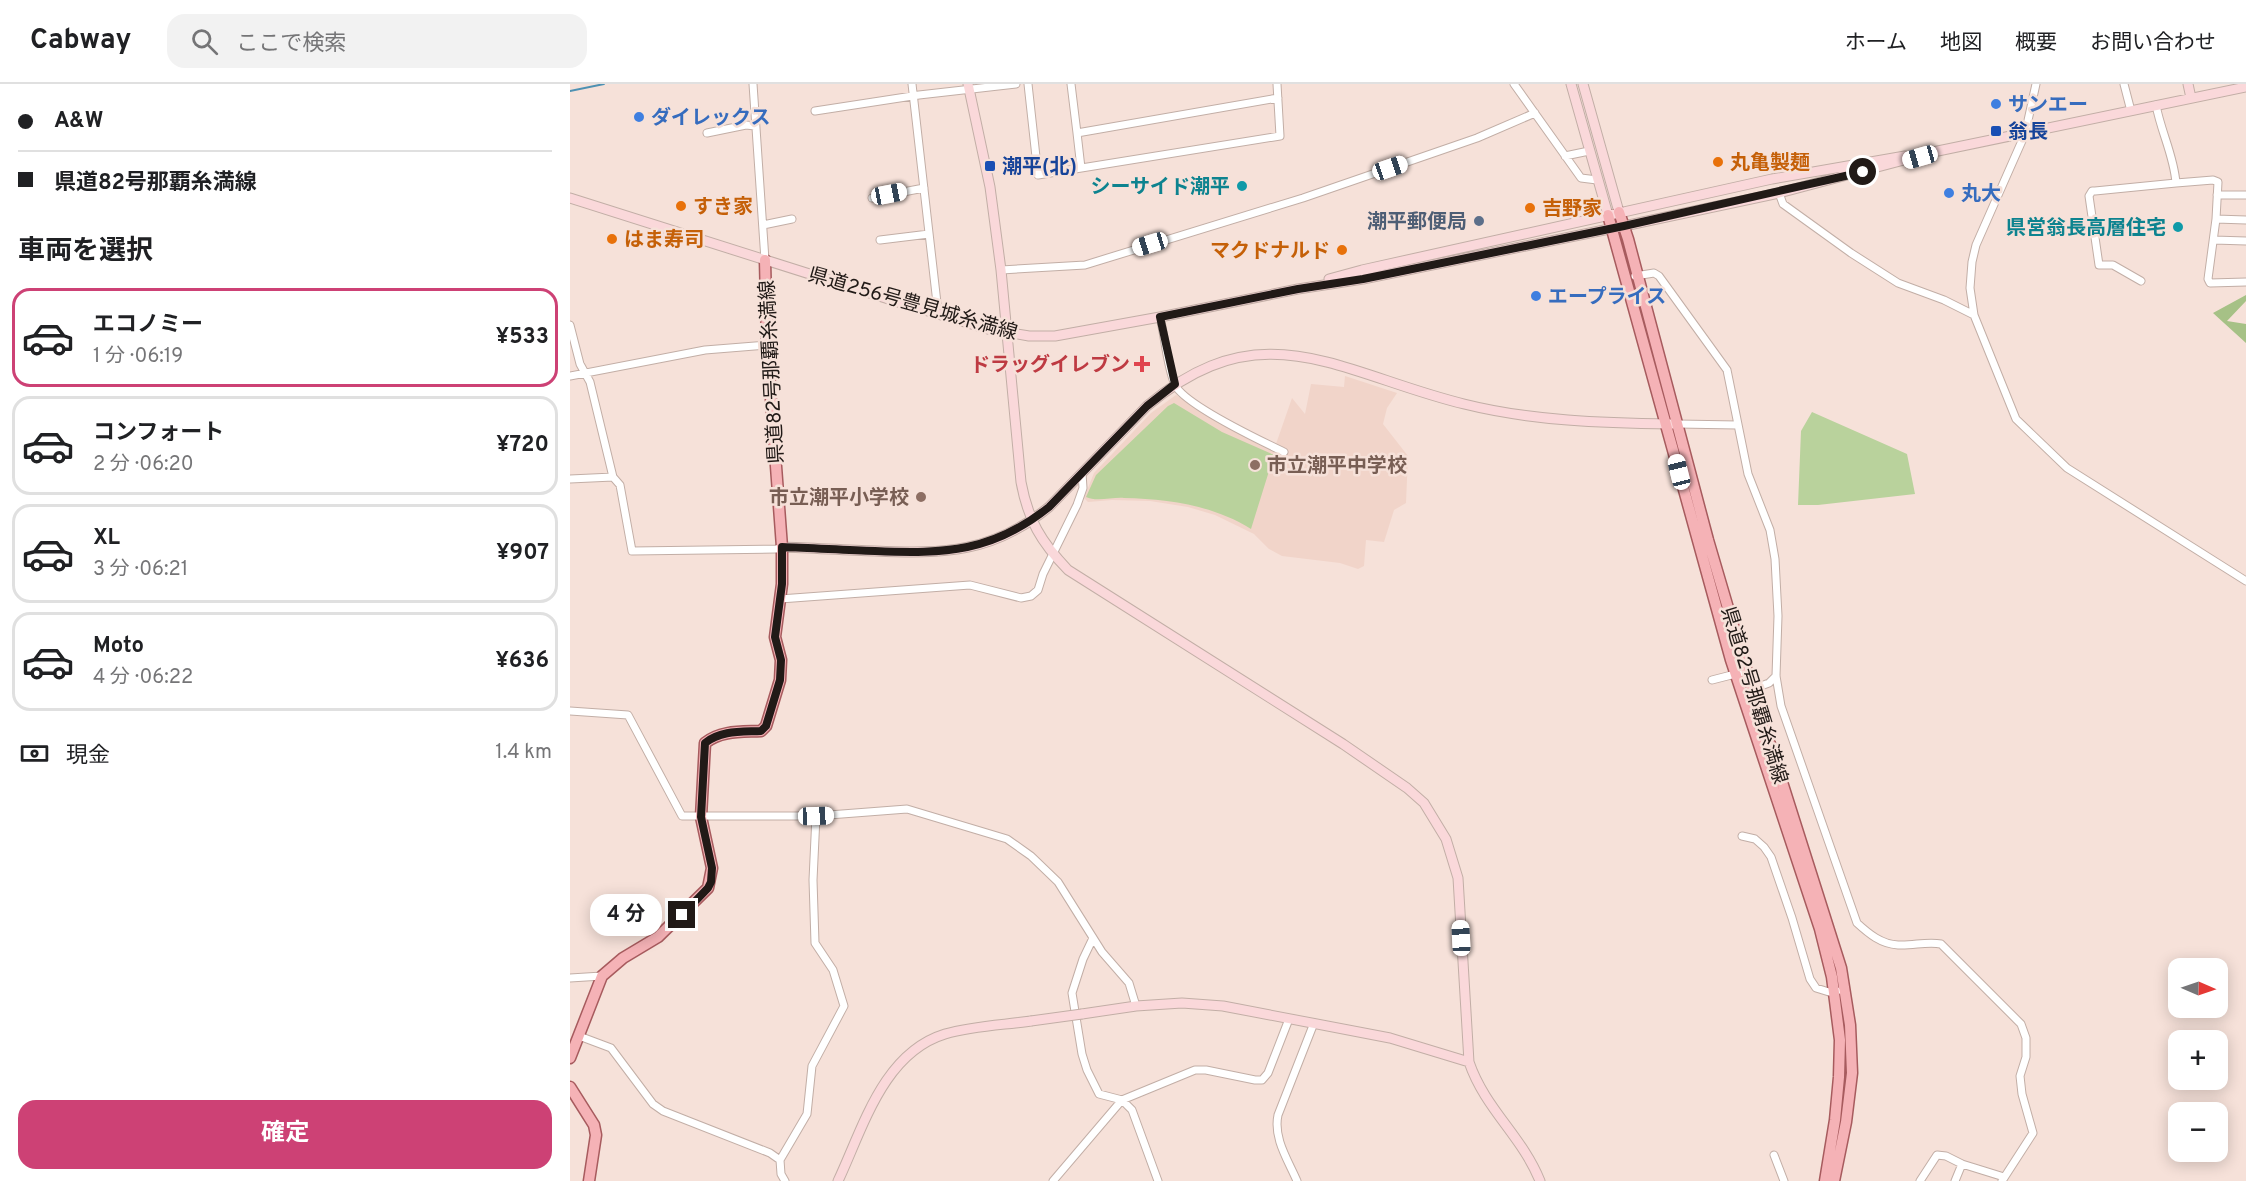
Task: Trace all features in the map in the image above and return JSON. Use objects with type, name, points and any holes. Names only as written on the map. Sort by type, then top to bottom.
[{"type":"main road","name":"県道82号那覇糸満線","points":[[1619,212],[1624,226],[1632,276],[1666,424],[1697,542],[1742,673]]},
{"type":"main road","name":"県道82号那覇糸満線","points":[[1608,215],[1632,276],[1678,424],[1747,691],[1850,1025],[1852,1073],[1846,1122],[1834,1181]]},
{"type":"main road","name":"県道82号那覇糸満線","points":[[570,1058],[602,976],[623,958],[658,937],[708,888],[712,868],[701,817],[705,743],[726,733],[761,731],[766,726],[780,680],[781,660],[775,637],[780,599],[782,547],[767,345],[765,260]]},
{"type":"main road","name":"県道82号那覇糸満線","points":[[1825,1181],[1839,1077],[1840,990]]},
{"type":"main road","points":[[570,1087],[594,1125],[596,1135],[589,1181]]},
{"type":"street","points":[[753,84],[765,260]]},
{"type":"street","points":[[912,84],[937,303],[935,313]]},
{"type":"street","points":[[815,111],[969,87],[1016,84]]},
{"type":"street","points":[[1028,84],[1038,175],[1280,136],[1277,84]]},
{"type":"street","points":[[1071,84],[1081,168]]},
{"type":"street","points":[[1514,84],[1581,178],[1597,180]]},
{"type":"street","points":[[1571,84],[1608,215]]},
{"type":"street","points":[[1583,84],[1619,212]]},
{"type":"street","points":[[2036,84],[2025,134],[1976,246],[1970,288],[1974,315],[2016,419],[2067,468],[2246,581]]},
{"type":"street","points":[[2124,84],[2131,111]]},
{"type":"street","points":[[2188,84],[2190,98]]},
{"type":"street","points":[[969,87],[990,187],[1001,270],[1021,482],[1024,499],[1038,536],[1068,570],[1333,738],[1407,788],[1424,803],[1446,839],[1458,878],[1469,1062],[1475,1081],[1487,1102],[1525,1151],[1540,1181]]},
{"type":"street","name":"県道256号豊見城糸満線","points":[[1298,289],[1362,270],[1772,179],[1938,151],[2246,87]]},
{"type":"street","points":[[1077,133],[1278,98]]},
{"type":"street","points":[[2156,105],[2166,145],[2174,164],[2176,183]]},
{"type":"street","points":[[1001,270],[1085,264],[1303,198],[1478,138],[1535,113]]},
{"type":"street","points":[[707,133],[746,125],[755,126]]},
{"type":"street","points":[[1565,156],[1589,151]]},
{"type":"street","name":"県道256号豊見城糸満線","points":[[570,198],[935,313],[1008,333],[1029,336],[1067,335],[1612,229],[1779,193],[1938,151]]},
{"type":"street","points":[[2141,281],[2113,265],[2099,265],[2089,196],[2095,191],[2213,180],[2218,182],[2214,240],[2208,279],[2210,284],[2246,282]]},
{"type":"street","points":[[872,198],[924,188]]},
{"type":"street","points":[[1779,193],[1783,204],[1851,253],[1898,283],[1944,300],[1974,315]]},
{"type":"street","points":[[2217,195],[2246,195]]},
{"type":"street","points":[[763,225],[792,219]]},
{"type":"street","points":[[2216,219],[2246,220]]},
{"type":"street","points":[[880,240],[929,234]]},
{"type":"street","points":[[2214,240],[2246,241]]},
{"type":"street","points":[[1632,276],[1654,273],[1659,276],[1717,353],[1727,370],[1748,474],[1770,530],[1775,559],[1778,616],[1776,676],[1781,706],[1857,923],[1873,937],[1885,942],[1898,945],[1941,944],[2021,1024],[2026,1038],[2026,1057],[2020,1076],[2032,1133],[2003,1179],[1946,1156],[1937,1155],[1920,1181]]},
{"type":"street","points":[[1160,317],[1175,384],[1182,394],[1238,430],[1284,453]]},
{"type":"street","points":[[570,325],[584,373],[590,382],[614,477],[620,485],[632,550],[776,549],[782,547],[922,553],[950,551],[979,545],[1032,521],[1049,507],[1147,406],[1175,384],[1211,364],[1256,355],[1293,354],[1332,362],[1453,401],[1502,412],[1544,418],[1627,424],[1737,425]]},
{"type":"street","points":[[570,376],[705,350],[767,345]]},
{"type":"street","points":[[780,599],[970,585],[1021,598],[1031,596],[1038,590],[1043,574],[1083,489],[1082,473]]},
{"type":"street","points":[[570,479],[614,477]]},
{"type":"street","points":[[1712,680],[1742,673]]},
{"type":"street","points":[[1747,691],[1768,683],[1776,676]]},
{"type":"street","points":[[570,711],[628,715],[682,816],[816,816],[908,809],[1007,839],[1047,870],[1058,882],[1093,938],[1115,969],[1129,983],[1136,1006]]},
{"type":"street","points":[[785,1181],[781,1174],[780,1160],[807,1114],[812,1066],[844,1006],[833,970],[815,943],[813,880],[816,816]]},
{"type":"street","points":[[1743,836],[1755,839],[1771,857],[1810,979],[1816,988],[1829,992],[1840,990]]},
{"type":"street","points":[[1093,938],[1083,959],[1072,993],[1086,1070],[1099,1094],[1122,1100],[1132,1110],[1158,1181]]},
{"type":"street","points":[[570,978],[602,976]]},
{"type":"street","points":[[838,1181],[883,1085],[896,1065],[926,1042],[965,1030],[1136,1006],[1182,1004],[1223,1006],[1390,1038],[1469,1062]]},
{"type":"street","points":[[1053,1181],[1122,1100],[1195,1070],[1262,1080],[1268,1073],[1289,1019]]},
{"type":"street","points":[[1296,1181],[1277,1137],[1275,1126],[1314,1023]]},
{"type":"street","points":[[579,1036],[611,1048],[653,1104],[663,1111],[770,1153],[780,1160]]},
{"type":"street","points":[[1774,1155],[1784,1181]]},
{"type":"street","points":[[1955,1181],[1962,1164]]},
{"type":"shaded area","name":"市立潮平中学校","points":[[1345,376],[1397,393],[1387,408],[1383,424],[1408,456],[1406,503],[1394,510],[1384,542],[1366,540],[1364,566],[1358,569],[1340,563],[1282,556],[1269,549],[1254,534],[1215,515],[1188,507],[1150,501],[1088,502],[1084,498],[1094,473],[1151,413],[1176,395],[1260,445],[1263,439],[1276,444],[1292,398],[1305,414],[1311,384],[1344,387]]},
{"type":"green space","points":[[2246,295],[2246,301],[2227,321],[2246,324],[2246,343],[2213,313]]},
{"type":"green space","points":[[1174,403],[1222,432],[1274,455],[1251,529],[1221,514],[1189,505],[1140,499],[1086,497],[1096,475],[1168,406]]},
{"type":"green space","points":[[1812,412],[1907,454],[1915,494],[1818,505],[1798,505],[1801,431]]},
{"type":"waterway","points":[[570,91],[604,84]]},
{"type":"place","name":"サンエー","points":[[1996,104]]},
{"type":"place","name":"ダイレックス","points":[[639,117]]},
{"type":"place","name":"翁長","points":[[1996,131]]},
{"type":"place","name":"丸亀製麺","points":[[1718,162]]},
{"type":"place","name":"潮平(北)","points":[[990,166]]},
{"type":"place","name":"シーサイド潮平","points":[[1242,186]]},
{"type":"place","name":"丸大","points":[[1949,193]]},
{"type":"place","name":"すき家","points":[[681,206]]},
{"type":"place","name":"吉野家","points":[[1530,208]]},
{"type":"place","name":"潮平郵便局","points":[[1479,221]]},
{"type":"place","name":"県営翁長高層住宅","points":[[2178,227]]},
{"type":"place","name":"はま寿司","points":[[612,239]]},
{"type":"place","name":"マクドナルド","points":[[1342,250]]},
{"type":"place","name":"エープライス","points":[[1536,296]]},
{"type":"place","name":"ドラッグイレブン","points":[[1142,364]]},
{"type":"place","name":"市立潮平中学校","points":[[1255,465]]},
{"type":"place","name":"市立潮平小学校","points":[[921,497]]},
{"type":"route","points":[[682,915],[711,882],[712,868],[701,817],[705,743],[726,733],[761,731],[766,726],[780,680],[781,660],[775,637],[782,584],[782,547],[922,553],[950,551],[979,545],[1032,521],[1049,507],[1147,406],[1175,384],[1160,317],[1624,226],[1779,193],[1863,172]]}]
